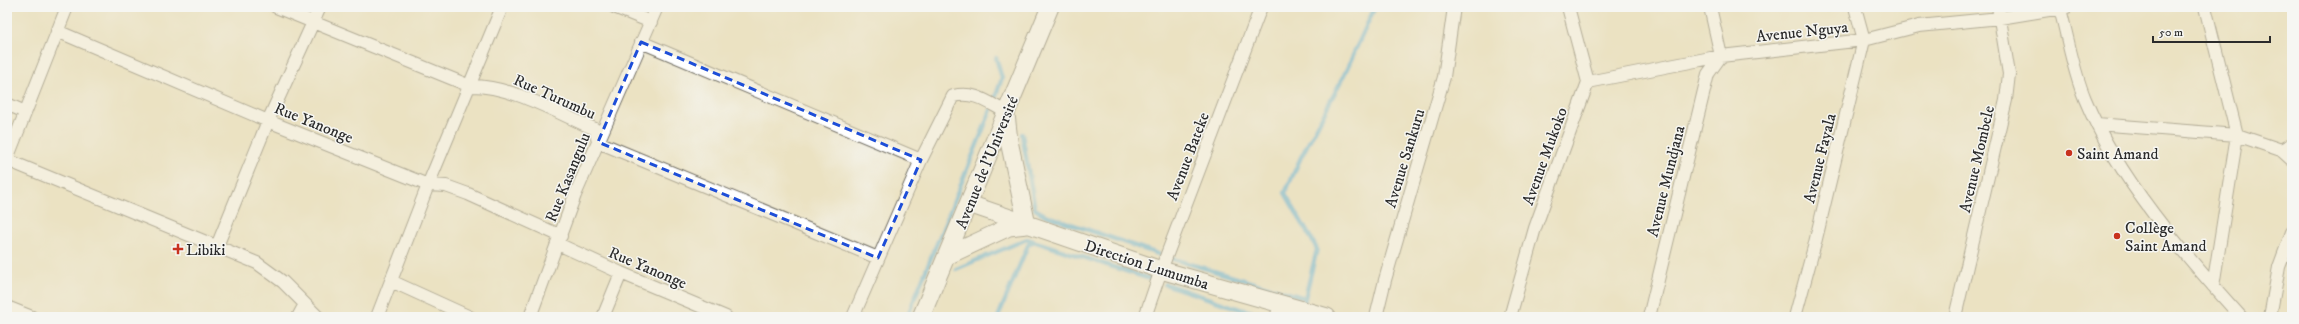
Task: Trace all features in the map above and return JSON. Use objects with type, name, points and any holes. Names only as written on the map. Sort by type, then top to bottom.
[{"type":"main road","name":"Avenue de l’Université","points":[[921,317],[1050,7]]},
{"type":"main road","points":[[947,256],[1009,227],[1027,225],[1009,141],[1006,112]]},
{"type":"main road","name":"Direction Lumumba","points":[[969,204],[1161,270],[1282,309],[1307,312],[1327,317]]},
{"type":"street","points":[[67,7],[7,160],[257,263],[271,272],[318,317]]},
{"type":"street","name":"Rue Turumbu","points":[[276,7],[470,86],[487,86],[507,91],[595,129],[598,142],[878,258]]},
{"type":"street","points":[[217,246],[268,121],[320,7]]},
{"type":"street","points":[[377,317],[428,185],[502,7]]},
{"type":"street","points":[[614,7],[651,22]]},
{"type":"street","name":"Rue Kasangulu","points":[[530,317],[560,240],[575,195],[657,7]]},
{"type":"street","name":"Avenue Bateke","points":[[1145,317],[1161,270],[1261,7]]},
{"type":"street","name":"Avenue Sankuru","points":[[1376,317],[1384,280],[1444,77],[1454,7]]},
{"type":"street","points":[[1568,7],[1588,82]]},
{"type":"street","points":[[1710,7],[1721,56]]},
{"type":"street","name":"Avenue Fayala","points":[[1795,317],[1814,247],[1864,40],[1855,7]]},
{"type":"street","points":[[2205,7],[2237,135],[2213,286]]},
{"type":"street","points":[[2064,8],[2084,98],[2097,124],[2136,190],[2213,286],[2241,317]]},
{"type":"street","name":"Avenue Nguya","points":[[1588,82],[1721,56],[1864,40],[1919,26],[1999,12],[2064,8]]},
{"type":"street","name":"Avenue Mombele","points":[[1955,317],[2006,100],[2009,74],[1999,12]]},
{"type":"street","name":"Rue Yanonge","points":[[57,31],[268,121],[428,185],[446,186],[468,194],[560,240],[621,274],[726,317]]},
{"type":"street","points":[[641,42],[921,160]]},
{"type":"street","name":"Avenue Mundjana","points":[[1648,317],[1708,74],[1721,56]]},
{"type":"street","name":"Avenue Mukoko","points":[[1510,317],[1535,228],[1588,82]]},
{"type":"street","points":[[853,317],[921,160],[953,96],[966,93],[980,97],[1006,112]]},
{"type":"street","points":[[7,104],[25,112]]},
{"type":"street","points":[[2097,124],[2237,135],[2281,150],[2292,160]]},
{"type":"street","points":[[2281,150],[2292,144]]},
{"type":"street","points":[[2270,317],[2279,267],[2292,232]]},
{"type":"street","points":[[603,317],[621,274]]},
{"type":"street","points":[[391,281],[470,317]]},
{"type":"street","points":[[298,317],[305,304]]},
{"type":"street","points":[[7,307],[32,317]]},
{"type":"highlighted area","points":[[641,42],[921,160],[878,258],[598,142]]},
{"type":"waterway","points":[[1303,306],[1317,249],[1285,193],[1301,157],[1344,75],[1375,7]]},
{"type":"waterway","points":[[994,101],[1002,78],[996,58]]},
{"type":"waterway","points":[[907,317],[991,110]]},
{"type":"waterway","points":[[1022,134],[1035,209],[1045,215],[1161,255]]},
{"type":"waterway","points":[[956,269],[1027,239],[1153,280]]},
{"type":"waterway","points":[[998,317],[1028,245],[1034,241]]},
{"type":"waterway","points":[[1170,258],[1305,298]]},
{"type":"waterway","points":[[1165,284],[1240,309],[1275,317]]},
{"type":"place","name":"Saint Amand","points":[[2069,153]]},
{"type":"place","name":"Collège Saint Amand","points":[[2117,236]]},
{"type":"place","name":"Libiki","points":[[178,249]]}]
